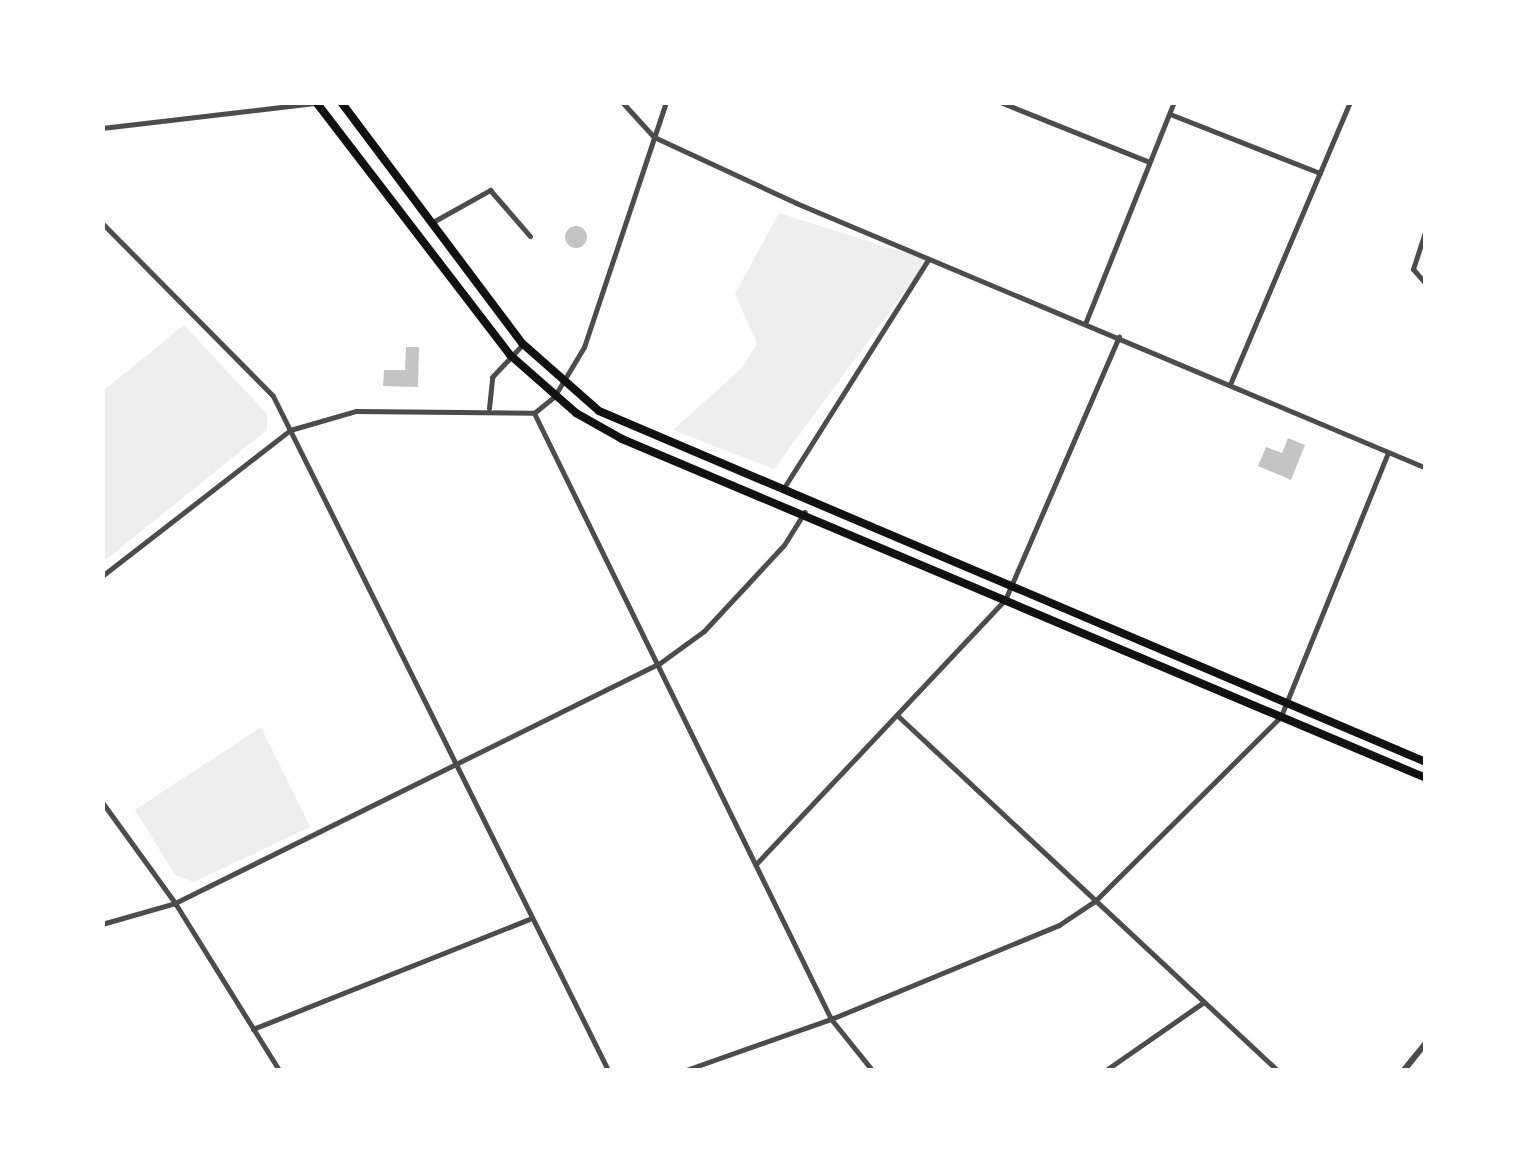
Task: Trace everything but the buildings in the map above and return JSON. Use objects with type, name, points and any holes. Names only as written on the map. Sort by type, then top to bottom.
[{"type":"highway","points":[[340,102],[523,344],[564,385],[618,422],[785,486],[1286,705],[1426,762]]},
{"type":"highway","points":[[319,103],[510,355],[554,397],[622,439],[805,512],[1426,778]]},
{"type":"highway","points":[[481,316],[494,306]]},
{"type":"street","points":[[622,102],[654,137],[928,260],[1231,382],[1426,468]]},
{"type":"street","points":[[102,576],[290,430],[356,411],[488,409],[534,413],[554,397],[584,347],[666,102]]},
{"type":"street","points":[[1000,102],[1147,161]]},
{"type":"street","points":[[1085,324],[1147,161],[1174,102]]},
{"type":"street","points":[[1231,382],[1350,102]]},
{"type":"street","points":[[102,128],[319,103]]},
{"type":"street","points":[[1170,114],[1320,173]]},
{"type":"street","points":[[431,223],[490,190],[530,236]]},
{"type":"street","points":[[102,224],[259,379],[290,430],[608,1070]]},
{"type":"street","points":[[1426,229],[1413,269],[1426,284]]},
{"type":"street","points":[[785,486],[928,260]]},
{"type":"street","points":[[756,864],[899,717],[1005,600],[1118,337]]},
{"type":"street","points":[[488,409],[492,377],[523,344]]},
{"type":"street","points":[[534,413],[660,663],[831,1020],[872,1070]]},
{"type":"street","points":[[686,1070],[831,1020],[1058,924],[1095,901],[1281,716],[1388,452]]},
{"type":"street","points":[[102,924],[175,904],[660,663],[704,631],[784,546],[805,512]]},
{"type":"street","points":[[899,717],[1277,1070]]},
{"type":"street","points":[[102,802],[175,904],[279,1070]]},
{"type":"street","points":[[253,1030],[530,919]]},
{"type":"street","points":[[1106,1070],[1204,1002]]},
{"type":"street","points":[[1404,1070],[1426,1044]]},
{"type":"shaded area","points":[[779,213],[928,260],[774,469],[673,430],[743,367],[757,343],[735,294]]},
{"type":"shaded area","points":[[184,325],[267,414],[267,430],[103,562],[103,391]]},
{"type":"shaded area","points":[[261,727],[310,827],[194,882],[175,875],[135,810]]}]
